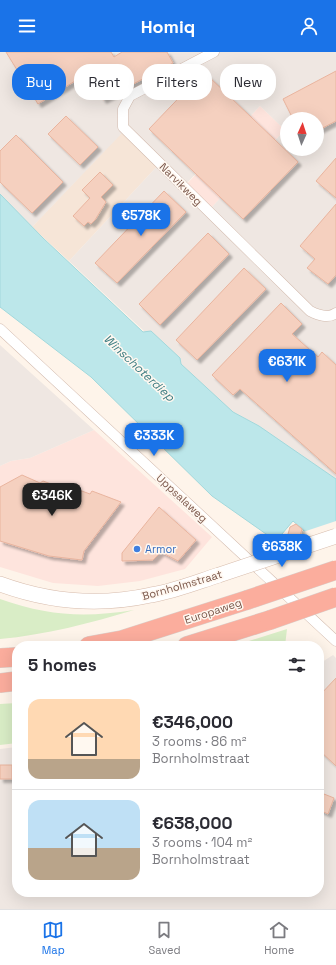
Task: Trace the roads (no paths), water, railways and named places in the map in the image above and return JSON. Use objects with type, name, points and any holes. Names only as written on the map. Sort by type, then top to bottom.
[{"type":"highway","name":"Europaweg","points":[[116,641],[336,570]]},
{"type":"highway","points":[[203,641],[336,597]]},
{"type":"highway","points":[[0,658],[12,657]]},
{"type":"highway","points":[[0,683],[12,682]]},
{"type":"street","name":"Narvikweg","points":[[214,52],[130,96],[123,109],[123,127],[310,311],[318,316],[332,316],[336,314]]},
{"type":"street","name":"Uppsalaweg","points":[[0,329],[336,640]]},
{"type":"street","name":"Bornholmstraat","points":[[0,584],[22,592],[67,600],[110,601],[152,595],[219,575],[336,536]]},
{"type":"water","name":"Winschoterdiep","points":[[0,194],[43,238],[143,332],[151,331],[180,358],[181,364],[233,412],[259,426],[336,479],[336,559],[293,521],[276,541],[212,496],[91,377],[0,307]]},
{"type":"place","name":"Armor","points":[[137,549]]}]
